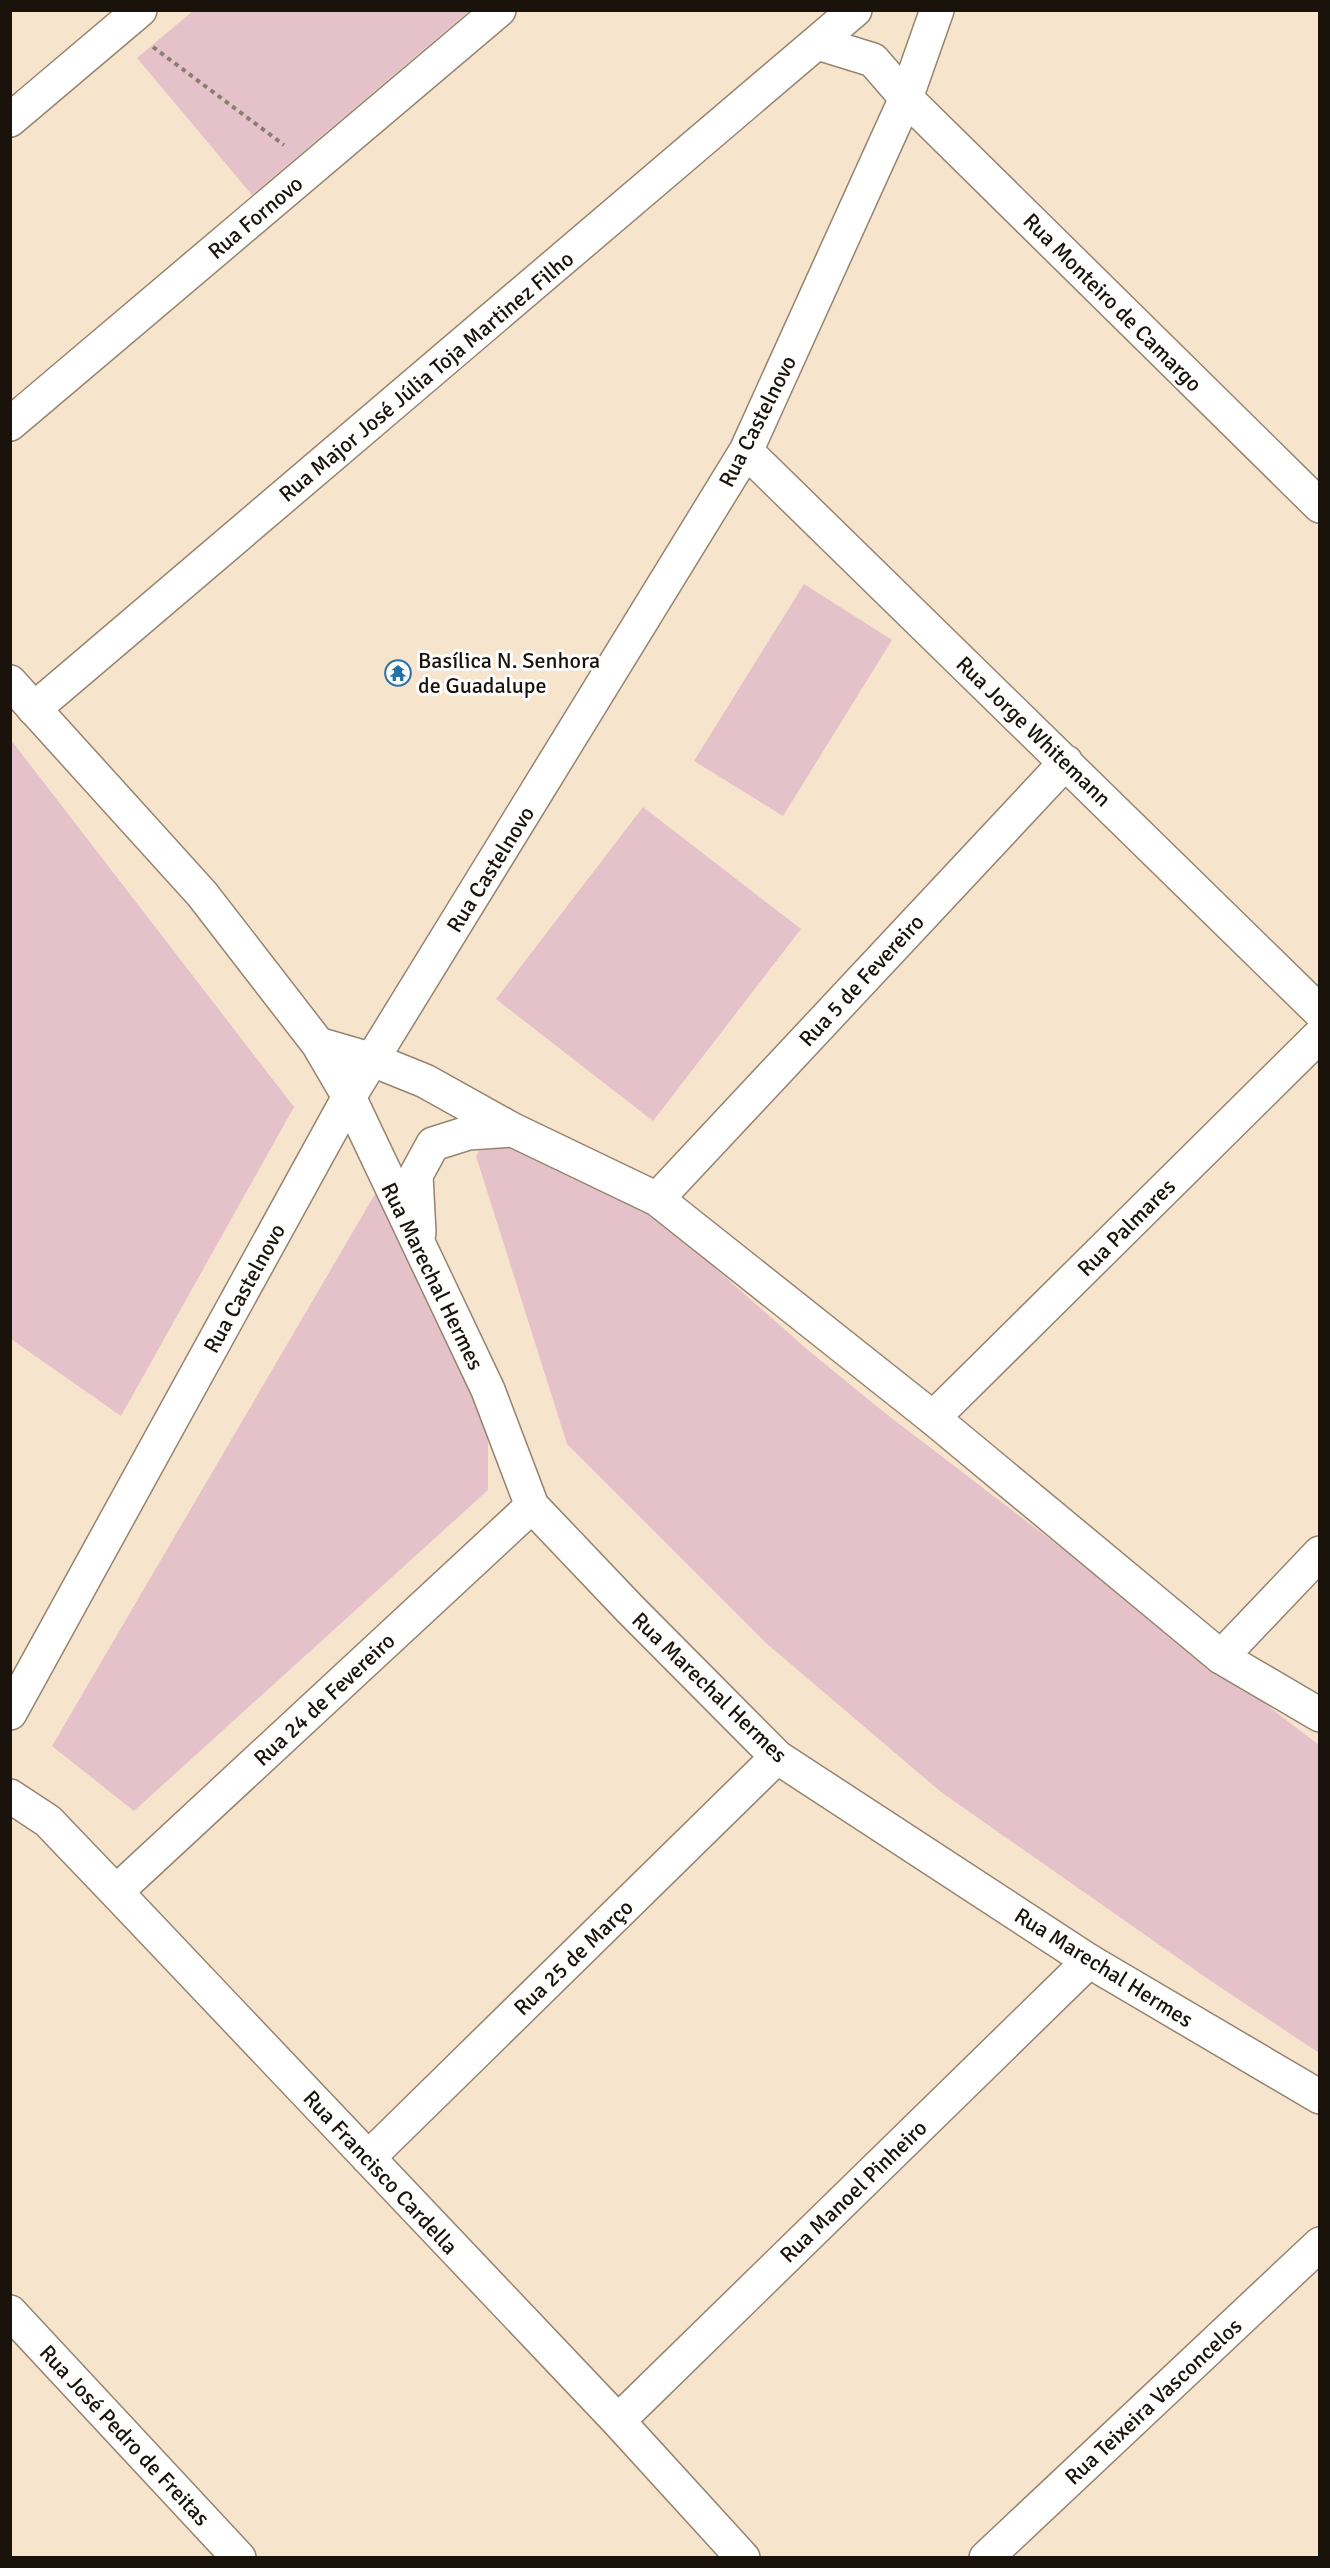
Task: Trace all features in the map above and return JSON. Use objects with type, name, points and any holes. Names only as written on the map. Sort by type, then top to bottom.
[{"type":"street","name":"Rua Fornovo","points":[[10,424],[499,10]]},
{"type":"street","name":"Rua Major José Júlia Toja Martinez Filho","points":[[34,709],[855,10]]},
{"type":"street","name":"Rua Castelnovo","points":[[10,1713],[349,1097],[746,451],[906,98],[937,10]]},
{"type":"street","points":[[10,120],[132,17]]},
{"type":"street","points":[[818,43],[873,60],[906,98]]},
{"type":"street","name":"Rua Monteiro de Camargo","points":[[906,98],[1320,506]]},
{"type":"street","name":"Rua Jorge Whitemann","points":[[746,451],[1320,1012]]},
{"type":"street","name":"Rua Marechal Hermes","points":[[10,682],[202,894],[318,1044],[349,1097],[419,1249],[488,1390],[532,1506],[630,1610],[777,1757],[1089,1961],[1320,2097]]},
{"type":"street","name":"Rua 5 de Fevereiro","points":[[657,1199],[1066,762]]},
{"type":"street","name":"Rua Palmares","points":[[933,1418],[1320,1035]]},
{"type":"street","points":[[318,1044],[373,1059],[425,1081],[513,1131],[657,1199],[933,1418],[1221,1657],[1320,1715]]},
{"type":"street","points":[[419,1249],[416,1175],[433,1144],[468,1133],[513,1131]]},
{"type":"street","name":"Rua 24 de Fevereiro","points":[[116,1892],[532,1506]]},
{"type":"street","points":[[1221,1657],[1320,1553]]},
{"type":"street","name":"Rua 25 de Março","points":[[368,2158],[777,1757]]},
{"type":"street","name":"Rua Francisco Cardella","points":[[10,1796],[48,1821],[618,2421],[743,2558]]},
{"type":"street","name":"Rua Manoel Pinheiro","points":[[618,2421],[1089,1961]]},
{"type":"street","name":"Rua Teixeira Vasconcelos","points":[[986,2558],[1320,2244]]},
{"type":"street","name":"Rua José Pedro de Freitas","points":[[10,2312],[240,2558]]},
{"type":"path","points":[[132,17],[314,167]]},
{"type":"shaded area","points":[[194,10],[469,11],[252,195],[137,58]]},
{"type":"shaded area","points":[[804,584],[892,640],[783,816],[694,761]]},
{"type":"shaded area","points":[[11,740],[294,1107],[121,1416],[11,1339]]},
{"type":"shaded area","points":[[643,807],[801,929],[653,1121],[496,999]]},
{"type":"shaded area","points":[[491,1132],[649,1210],[809,1351],[885,1413],[1319,1745],[1319,2053],[1208,1979],[941,1792],[766,1643],[567,1444],[476,1156]]},
{"type":"shaded area","points":[[385,1177],[488,1438],[488,1490],[134,1811],[52,1746]]},
{"type":"place","name":"Basílica N. Senhora de Guadalupe","points":[[398,673]]}]
